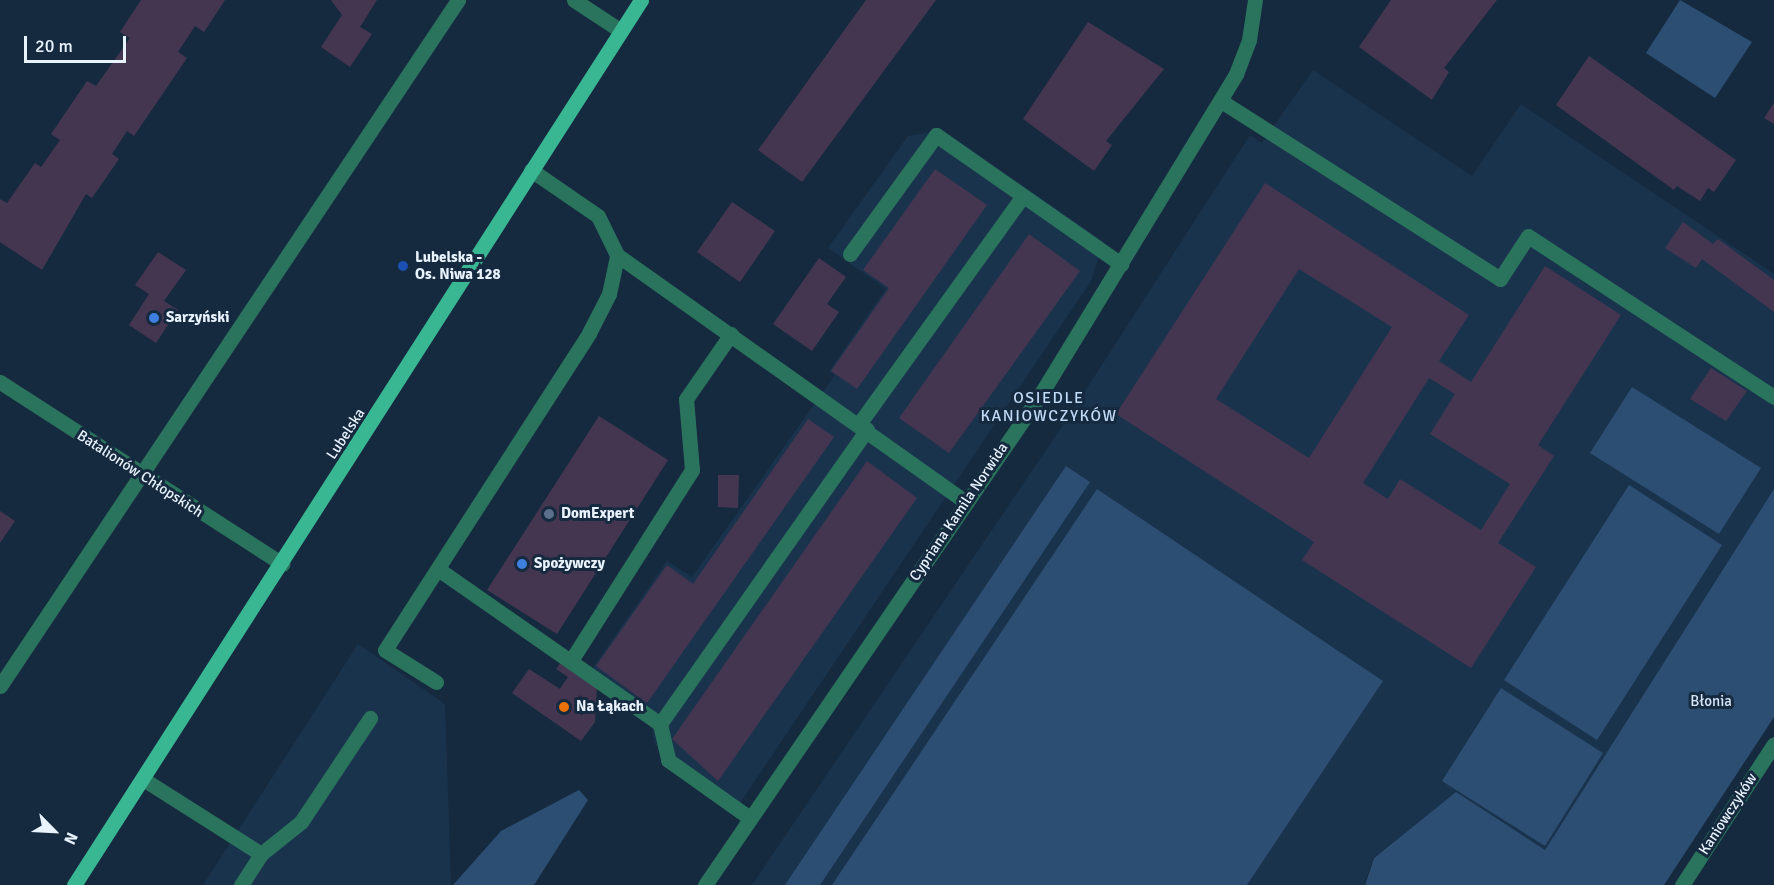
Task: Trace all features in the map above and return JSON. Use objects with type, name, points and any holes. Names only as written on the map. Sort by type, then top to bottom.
[{"type":"main road","name":"Lubelska","points":[[74,885],[282,564],[641,0]]},
{"type":"street","points":[[0,686],[459,0]]},
{"type":"street","points":[[574,0],[621,31]]},
{"type":"street","name":"Cypriana Kamila Norwida","points":[[705,885],[966,502],[1121,264],[1221,101],[1249,40],[1255,0]]},
{"type":"street","points":[[1221,101],[1500,279],[1528,236],[1774,397]]},
{"type":"street","points":[[850,254],[936,135],[1121,264]]},
{"type":"street","points":[[531,170],[598,216],[616,255],[863,427],[966,502]]},
{"type":"street","points":[[660,724],[1023,196]]},
{"type":"street","points":[[436,682],[385,650],[589,333],[609,294],[616,255]]},
{"type":"street","points":[[572,659],[692,470],[686,399],[731,334]]},
{"type":"street","name":"Batalionów Chłopskich","points":[[0,382],[140,476],[282,564]]},
{"type":"street","points":[[438,569],[572,659],[660,724],[668,760],[750,818]]},
{"type":"street","points":[[241,885],[261,854],[301,822],[370,718]]},
{"type":"street","name":"Kaniowczyków","points":[[1682,885],[1774,744]]},
{"type":"street","points":[[142,779],[261,854]]},
{"type":"shaded area","points":[[1313,70],[1472,176],[1521,104],[1774,274],[1774,489],[1545,850],[1456,792],[1373,858],[1364,885],[752,885],[1069,416],[1250,135],[1262,143]]},
{"type":"shaded area","points":[[943,130],[1104,242],[1091,281],[740,803],[655,745],[647,708],[592,669],[667,561],[692,577],[835,375],[829,371],[886,289],[828,248],[908,136]]},
{"type":"shaded area","points":[[358,644],[445,704],[451,885],[203,885]]},
{"type":"green space","points":[[1680,0],[1752,42],[1715,98],[1646,53]]},
{"type":"green space","points":[[1632,387],[1761,468],[1719,534],[1590,453]]},
{"type":"green space","points":[[1066,466],[1090,482],[820,885],[785,885]]},
{"type":"green space","points":[[1629,485],[1722,545],[1597,740],[1504,680]]},
{"type":"green space","points":[[1097,489],[1383,681],[1247,885],[832,885]]},
{"type":"green space","name":"Błonia","points":[[1774,489],[1774,717],[1664,885],[1365,885],[1374,858],[1456,792],[1545,850]]},
{"type":"green space","points":[[1501,688],[1603,753],[1545,846],[1442,781]]},
{"type":"green space","points":[[579,790],[588,800],[534,885],[453,885],[501,831]]},
{"type":"building","points":[[141,0],[225,0],[204,32],[195,26],[178,52],[187,58],[134,136],[127,131],[112,154],[119,159],[92,198],[86,194],[42,270],[0,242],[0,199],[7,203],[35,163],[41,167],[60,140],[51,134],[87,81],[96,86],[130,38],[120,32]]},
{"type":"building","points":[[331,0],[377,0],[360,27],[372,34],[350,67],[321,47],[342,15]]},
{"type":"building","points":[[866,0],[936,0],[802,182],[758,150]]},
{"type":"building","points":[[1391,0],[1497,0],[1444,68],[1449,72],[1432,100],[1359,47]]},
{"type":"building","points":[[1088,22],[1164,69],[1106,141],[1112,145],[1094,171],[1023,119]]},
{"type":"building","points":[[1589,56],[1736,160],[1714,192],[1708,188],[1700,201],[1677,186],[1674,190],[1556,105]]},
{"type":"building","points":[[1774,103],[1774,124],[1764,118]]},
{"type":"building","points":[[935,169],[987,205],[857,389],[831,371],[889,288],[863,270]]},
{"type":"building","points":[[1265,183],[1469,315],[1439,361],[1471,382],[1545,266],[1621,315],[1538,445],[1554,456],[1498,543],[1536,567],[1471,668],[1302,560],[1314,542],[1116,414]],"holes":[[[1299,269],[1392,327],[1309,458],[1216,399]],[[1429,378],[1455,394],[1430,434],[1510,484],[1481,530],[1400,479],[1388,499],[1363,483]]]},
{"type":"building","points":[[732,202],[775,231],[740,282],[697,252]]},
{"type":"building","points":[[1683,222],[1713,244],[1718,239],[1774,280],[1774,312],[1702,259],[1696,268],[1665,248]]},
{"type":"building","points":[[1029,234],[1080,271],[949,453],[899,418]]},
{"type":"building","points":[[158,252],[186,270],[164,301],[178,310],[156,343],[129,325],[149,294],[135,285]]},
{"type":"building","points":[[819,258],[846,277],[827,304],[839,312],[812,351],[773,324]]},
{"type":"building","points":[[1711,368],[1747,391],[1726,421],[1690,399]]},
{"type":"building","points":[[599,416],[668,460],[557,634],[487,590]]},
{"type":"building","points":[[808,419],[834,437],[647,703],[596,666],[667,565],[693,584]]},
{"type":"building","points":[[867,461],[917,498],[718,781],[672,739]]},
{"type":"building","points":[[718,475],[739,475],[738,508],[718,507]]},
{"type":"building","points":[[0,511],[15,521],[0,543]]},
{"type":"building","name":"Na Łąkach","points":[[562,661],[597,685],[595,722],[581,741],[512,693],[529,669],[560,689],[568,677],[556,669]]},
{"type":"place","name":"Lubelska - Os. Niwa 128","points":[[403,266]]},
{"type":"place","name":"Sarzyński","points":[[154,318]]},
{"type":"place","name":"DomExpert","points":[[549,514]]},
{"type":"place","name":"Spożywczy","points":[[522,564]]},
{"type":"place","name":"Na Łąkach","points":[[564,707]]},
{"type":"district","name":"OSIEDLE KANIOWCZYKÓW","points":[[1049,407]]}]
